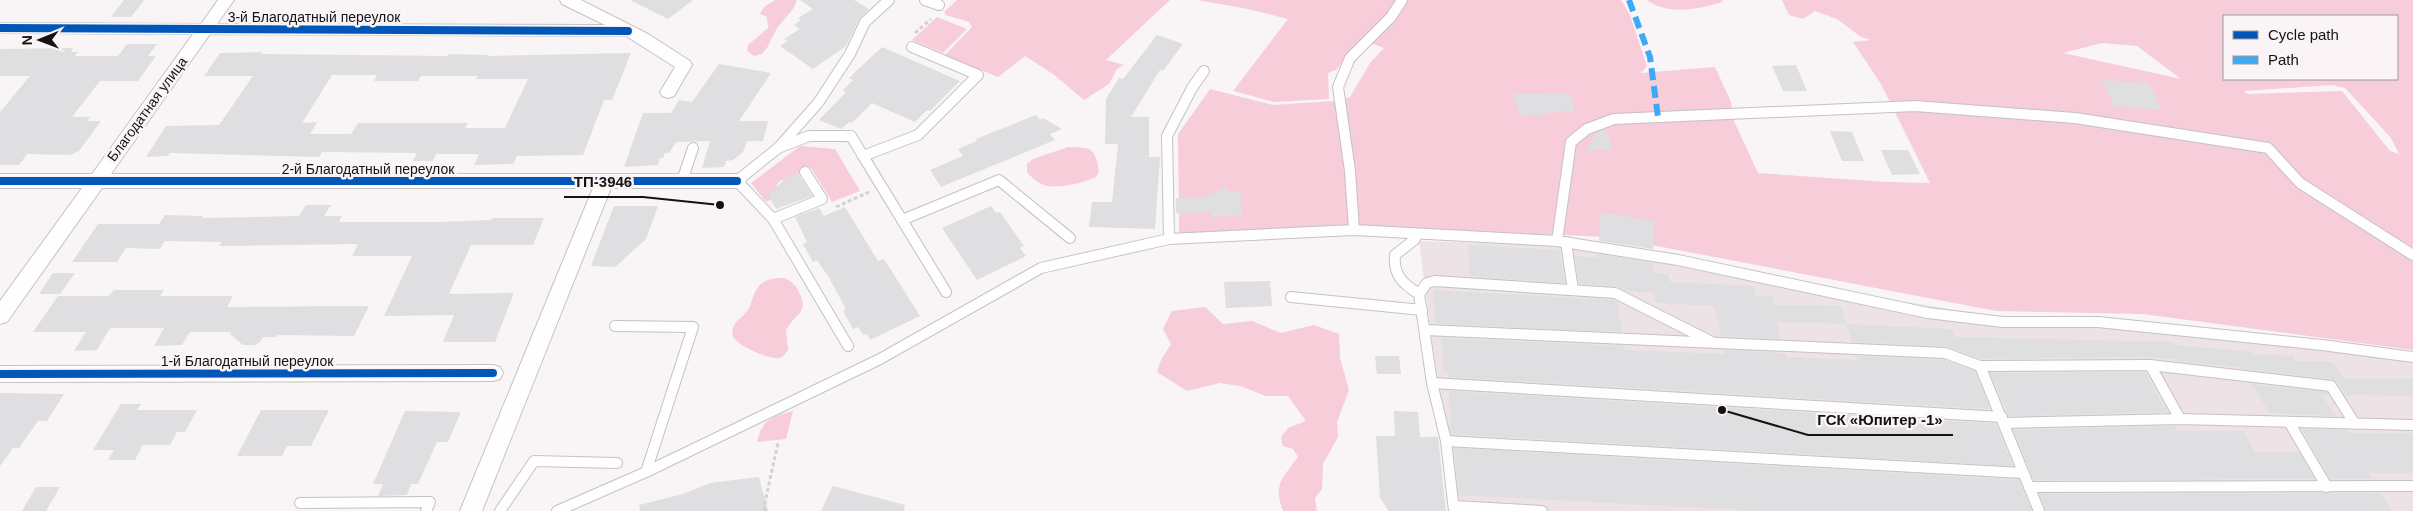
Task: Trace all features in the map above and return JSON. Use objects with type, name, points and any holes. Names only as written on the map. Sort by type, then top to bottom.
[{"type":"street","name":"Благодатная улица","points":[[0,316],[226,0]]},
{"type":"street","points":[[549,31],[570,2],[628,31],[684,65],[668,92]]},
{"type":"street","name":"3-й Благодатный переулок","points":[[0,28],[628,31]]},
{"type":"street","name":"2-й Благодатный переулок","points":[[0,181],[737,181]]},
{"type":"street","points":[[470,511],[604,182]]},
{"type":"street","name":"1-й Благодатный переулок","points":[[0,374],[493,373]]},
{"type":"lane","points":[[848,346],[774,219],[737,181],[778,148],[818,103],[850,54],[865,22],[890,0]]},
{"type":"lane","points":[[925,0],[938,5]]},
{"type":"lane","points":[[1354,230],[1350,171],[1338,87],[1350,58],[1391,16],[1402,0]]},
{"type":"lane","points":[[863,156],[918,135],[978,75],[912,47]]},
{"type":"lane","points":[[1169,239],[1167,136],[1192,88],[1204,70]]},
{"type":"lane","points":[[1573,290],[1562,241],[1571,142],[1587,128],[1614,119],[1633,117],[1717,116],[1915,106],[2076,118],[2268,148],[2306,188],[2413,254]]},
{"type":"lane","points":[[778,148],[809,136],[850,136],[946,292]]},
{"type":"lane","points":[[682,181],[693,148]]},
{"type":"lane","points":[[774,219],[822,199],[805,172]]},
{"type":"lane","points":[[902,220],[999,180],[1070,238]]},
{"type":"lane","points":[[557,511],[646,472],[880,359],[1041,268],[1169,239],[1354,230],[1562,241],[1678,260],[1928,312],[2003,322],[2107,322],[2413,357]]},
{"type":"lane","points":[[1418,234],[1414,240],[1396,255],[1394,267],[1398,278],[1418,294],[1422,310],[1432,384],[1446,440],[1454,509],[1542,511]]},
{"type":"lane","points":[[1418,294],[1427,283],[1435,281],[1615,293],[1715,343]]},
{"type":"lane","points":[[1291,298],[1342,301],[1379,308],[1422,310]]},
{"type":"lane","points":[[615,326],[693,327],[646,472]]},
{"type":"lane","points":[[1425,330],[1944,354],[1980,366],[2150,365],[2331,386],[2355,424]]},
{"type":"lane","points":[[2150,365],[2180,419]]},
{"type":"lane","points":[[1980,366],[2039,511]]},
{"type":"lane","points":[[1432,384],[2003,420],[2180,419],[2413,425]]},
{"type":"lane","points":[[2289,422],[2327,487]]},
{"type":"lane","points":[[1446,440],[2023,473]]},
{"type":"lane","points":[[500,511],[534,461],[617,463]]},
{"type":"lane","points":[[2029,487],[2413,486]]},
{"type":"lane","points":[[300,503],[430,502],[426,511]]},
{"type":"path","points":[[912,47],[904,44],[943,7],[938,5]]},
{"type":"path","points":[[765,511],[765,502],[778,443]]},
{"type":"shaded area","points":[[775,0],[797,0],[793,9],[777,28],[767,48],[762,54],[754,56],[747,51],[748,45],[768,28],[767,17],[760,14],[764,7]]},
{"type":"shaded area","points":[[957,0],[1170,0],[1106,60],[1124,65],[1117,69],[1109,84],[1084,100],[1053,74],[1025,56],[998,77],[945,55],[972,27],[969,22],[946,15],[944,12]]},
{"type":"shaded area","points":[[1197,0],[1621,0],[1630,15],[1647,66],[1641,73],[1715,67],[1731,102],[1734,121],[1758,173],[1930,183],[1881,84],[1853,42],[1871,40],[1861,37],[1837,19],[1815,11],[1803,19],[1789,15],[1782,0],[2413,0],[2413,350],[2143,314],[1996,311],[1610,237],[1363,227],[1179,233],[1178,134],[1210,89],[1273,105],[1334,101],[1350,97],[1370,63],[1384,48],[1361,39],[1336,70],[1328,73],[1329,99],[1274,102],[1233,91],[1288,19],[1248,9]],"holes":[[[2102,43],[2137,46],[2181,79],[2063,53]],[[2332,85],[2345,88],[2391,138],[2399,154],[2390,151],[2342,91],[2247,94],[2244,91]]]},
{"type":"shaded area","points":[[1647,0],[1723,0],[1713,5],[1694,9],[1674,10],[1655,5]]},
{"type":"shaded area","points":[[937,17],[967,29],[943,53],[912,40]]},
{"type":"shaded area","points":[[800,146],[835,149],[860,191],[832,202],[811,168],[778,182],[773,199],[766,202],[751,183]]},
{"type":"shaded area","points":[[1068,147],[1085,148],[1092,151],[1098,168],[1096,177],[1072,184],[1047,186],[1033,179],[1027,172],[1027,164],[1033,159]]},
{"type":"shaded area","points":[[1419,241],[1578,246],[1997,317],[2126,320],[2380,357],[2413,359],[2413,511],[1454,511]]},
{"type":"shaded area","points":[[783,278],[792,282],[803,303],[800,312],[786,330],[788,350],[782,357],[768,357],[740,344],[735,340],[732,331],[735,324],[747,312],[759,286],[768,280]]},
{"type":"shaded area","points":[[1205,307],[1223,324],[1252,321],[1281,333],[1314,325],[1339,334],[1340,358],[1349,390],[1337,422],[1338,437],[1323,464],[1322,489],[1315,498],[1317,511],[1283,511],[1280,502],[1279,488],[1281,482],[1298,457],[1293,449],[1283,446],[1281,437],[1288,428],[1306,421],[1288,396],[1266,396],[1240,386],[1220,383],[1187,391],[1157,372],[1161,360],[1171,344],[1163,329],[1172,311]]},
{"type":"shaded area","points":[[793,411],[786,439],[757,442],[762,428],[769,420]]},
{"type":"building","points":[[124,0],[144,0],[131,17],[111,17]]},
{"type":"building","points":[[630,0],[693,0],[668,19]]},
{"type":"building","points":[[800,0],[854,0],[869,9],[859,19],[846,46],[813,69],[780,46],[788,41],[784,39],[800,29],[794,25],[801,20],[798,18],[813,9]]},
{"type":"building","points":[[1157,35],[1183,44],[1163,71],[1160,70],[1131,117],[1149,117],[1149,157],[1160,157],[1155,229],[1089,227],[1092,202],[1112,202],[1118,144],[1105,144],[1106,99],[1119,78],[1123,79]]},
{"type":"building","points":[[127,44],[157,44],[148,56],[156,56],[138,81],[100,81],[72,117],[90,117],[87,121],[101,121],[79,151],[70,155],[27,154],[19,165],[0,165],[0,112],[30,76],[0,76],[0,49],[73,48],[71,52],[78,52],[75,56],[118,56]]},
{"type":"building","points":[[882,47],[960,81],[930,111],[927,110],[915,122],[872,103],[852,123],[849,122],[841,129],[819,120],[846,92],[843,90],[853,80],[849,78]]},
{"type":"building","points":[[262,52],[261,54],[448,56],[449,54],[488,56],[631,53],[612,100],[604,100],[583,155],[517,156],[513,164],[474,165],[479,154],[436,154],[433,161],[413,161],[417,153],[322,152],[319,157],[170,153],[168,156],[146,157],[166,126],[219,125],[253,76],[204,76],[220,53]],"holes":[[[332,75],[377,75],[374,81],[418,81],[421,76],[478,76],[476,79],[528,79],[505,128],[465,128],[468,123],[358,123],[351,134],[310,134],[317,122],[302,123]]]},
{"type":"building","points":[[719,64],[771,73],[739,121],[768,121],[763,141],[747,141],[743,152],[733,160],[726,161],[724,167],[702,168],[710,141],[676,142],[669,153],[665,153],[663,158],[660,158],[658,165],[624,167],[643,113],[671,113],[679,100],[692,102]]},
{"type":"building","points":[[1796,65],[1807,91],[1783,91],[1772,66]]},
{"type":"building","points":[[2102,80],[2149,83],[2162,110],[2114,107]]},
{"type":"building","points":[[1570,93],[1575,111],[1548,112],[1549,115],[1519,116],[1514,94]]},
{"type":"building","points":[[1036,115],[1040,120],[1043,118],[1062,129],[1050,134],[1055,140],[941,187],[930,170],[963,156],[958,149],[977,141],[976,139]]},
{"type":"building","points":[[1606,129],[1613,149],[1586,151],[1596,133]]},
{"type":"building","points":[[1830,131],[1852,132],[1864,161],[1842,161]]},
{"type":"building","points":[[1881,150],[1908,150],[1920,174],[1892,175]]},
{"type":"building","points":[[798,173],[812,196],[776,209],[768,195],[787,177]]},
{"type":"building","points":[[1225,187],[1232,192],[1240,191],[1242,215],[1211,217],[1211,212],[1176,213],[1176,198],[1209,196],[1208,193],[1216,193]]},
{"type":"building","points":[[306,205],[331,205],[324,216],[342,216],[339,222],[440,222],[491,220],[492,218],[544,218],[533,245],[471,245],[449,294],[514,293],[495,342],[443,342],[454,315],[384,316],[412,256],[352,256],[358,244],[219,246],[222,242],[165,241],[160,249],[126,248],[117,262],[72,262],[98,224],[159,224],[165,215],[203,216],[202,218],[299,216]]},
{"type":"building","points":[[614,206],[658,206],[646,239],[615,267],[591,266]]},
{"type":"building","points":[[991,206],[996,213],[1000,212],[1024,246],[1020,248],[1026,256],[977,280],[942,228]]},
{"type":"building","points":[[845,207],[878,261],[884,259],[920,316],[870,340],[867,334],[863,335],[858,327],[853,329],[843,311],[846,309],[828,276],[817,260],[813,262],[803,244],[807,242],[795,217],[819,208],[824,216]]},
{"type":"building","points":[[1600,212],[1654,221],[1653,249],[1599,241]]},
{"type":"building","points":[[1468,245],[1559,250],[1565,283],[1470,276]]},
{"type":"building","points":[[1598,254],[1653,263],[1653,273],[1668,274],[1670,282],[1754,286],[1756,296],[1772,296],[1774,305],[1841,306],[1846,324],[1777,322],[1781,339],[1721,336],[1714,306],[1656,303],[1654,293],[1627,291],[1615,286],[1579,284],[1575,256],[1598,258]]},
{"type":"building","points":[[53,273],[75,273],[60,294],[39,294]]},
{"type":"building","points":[[1270,281],[1272,306],[1226,308],[1224,282]]},
{"type":"building","points":[[114,290],[164,290],[160,296],[233,296],[227,307],[369,306],[354,336],[278,335],[276,337],[263,337],[255,345],[243,345],[230,334],[231,332],[190,332],[182,345],[154,346],[164,328],[110,328],[97,350],[74,351],[86,332],[33,332],[58,296],[109,296]]},
{"type":"building","points":[[1433,290],[1613,300],[1617,302],[1622,332],[1440,324],[1435,322]]},
{"type":"building","points":[[1846,324],[1952,329],[1955,337],[2173,342],[2175,345],[2252,352],[2253,354],[2293,356],[2296,361],[2333,362],[2344,378],[2413,378],[2413,396],[2345,395],[2337,382],[2332,379],[2242,369],[2241,367],[2180,362],[2178,359],[2137,357],[1981,359],[1946,346],[1852,342]]},
{"type":"building","points":[[1441,338],[1624,346],[1624,350],[1725,354],[1724,350],[1785,353],[1786,357],[1858,360],[1856,356],[1944,360],[1975,371],[1990,409],[1448,377],[1448,373],[1444,373]]},
{"type":"building","points":[[1375,356],[1399,356],[1401,374],[1377,374]]},
{"type":"building","points":[[2145,372],[2167,412],[2009,416],[1990,373]]},
{"type":"building","points":[[2251,384],[2327,392],[2329,395],[2322,395],[2336,416],[2270,413]]},
{"type":"building","points":[[1449,391],[1996,424],[2013,466],[1451,434]]},
{"type":"building","points":[[0,393],[64,394],[47,421],[38,421],[19,448],[13,448],[0,466]]},
{"type":"building","points":[[121,404],[141,404],[137,410],[197,410],[185,432],[177,432],[170,445],[143,445],[135,460],[108,460],[114,450],[93,450]]},
{"type":"building","points":[[261,410],[329,410],[311,446],[287,446],[282,456],[237,456]]},
{"type":"building","points":[[405,411],[461,412],[448,442],[437,442],[418,484],[411,484],[407,495],[378,496],[383,484],[373,484]]},
{"type":"building","points":[[1394,411],[1418,412],[1420,437],[1438,437],[1446,511],[1389,511],[1380,498],[1376,436],[1395,436]]},
{"type":"building","points":[[2175,426],[2178,431],[2243,431],[2255,452],[2299,452],[2315,479],[2034,480],[2013,430]]},
{"type":"building","points":[[2302,429],[2346,430],[2348,433],[2413,433],[2413,473],[2368,473],[2372,479],[2330,479]]},
{"type":"building","points":[[1454,448],[2019,480],[2032,511],[1761,511],[1459,495]]},
{"type":"building","points":[[759,477],[768,511],[640,511],[639,505],[683,494],[710,483]]},
{"type":"building","points":[[833,486],[905,505],[904,511],[821,511]]},
{"type":"building","points":[[36,487],[60,487],[46,511],[22,511]]},
{"type":"building","points":[[2380,493],[2392,511],[2046,511],[2039,494]]},
{"type":"marked path","points":[[1629,0],[1650,57],[1658,117]]},
{"type":"cycle path","points":[[0,28],[628,31]]},
{"type":"cycle path","points":[[0,181],[737,181]]},
{"type":"cycle path","points":[[0,374],[493,373]]},
{"type":"place","name":"ТП-3946","points":[[720,205]]},
{"type":"place","name":"ГСК «Юпитер -1»","points":[[1722,410]]}]
